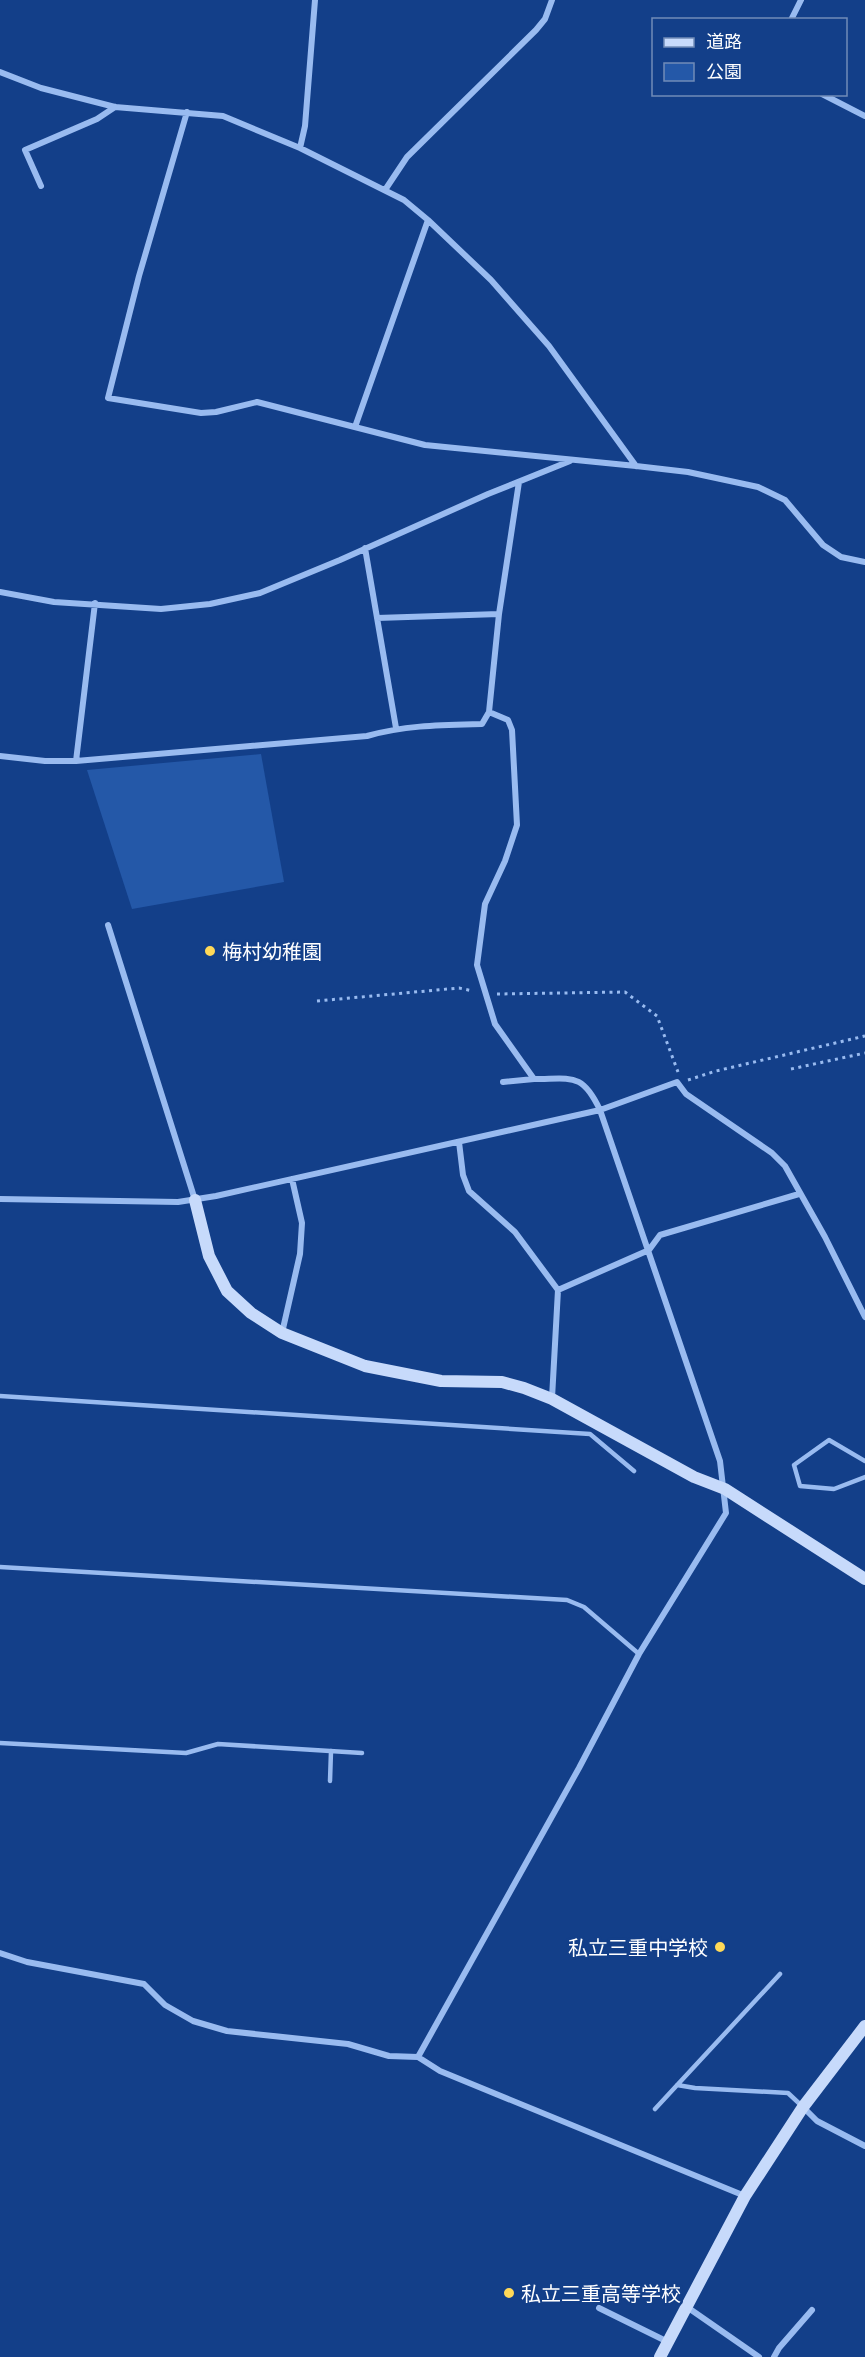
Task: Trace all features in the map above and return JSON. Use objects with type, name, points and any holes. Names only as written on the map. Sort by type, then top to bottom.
[{"type":"street","points":[[300,148],[305,126],[315,0]]},
{"type":"street","points":[[385,190],[407,157],[536,30],[545,19],[552,0]]},
{"type":"street","points":[[792,18],[801,0]]},
{"type":"street","points":[[0,72],[41,88],[115,107],[223,116],[300,148],[404,200],[491,280],[549,346],[636,466]]},
{"type":"street","points":[[826,96],[865,116]]},
{"type":"street","points":[[41,186],[25,150],[97,119],[115,107]]},
{"type":"street","points":[[187,112],[139,276],[108,398],[201,413],[216,412],[256,402],[425,445],[688,472],[758,487],[785,500],[823,545],[841,557],[865,562]]},
{"type":"street","points":[[355,427],[428,220]]},
{"type":"street","points":[[0,592],[54,602],[161,609],[210,604],[260,593],[571,460]]},
{"type":"street","points":[[0,756],[45,761],[76,761],[367,736],[396,728],[482,724],[489,712],[499,614],[519,482]]},
{"type":"street","points":[[365,548],[396,728]]},
{"type":"street","points":[[76,761],[95,603]]},
{"type":"street","points":[[377,618],[499,614]]},
{"type":"street","points":[[489,712],[508,720],[512,730],[517,825],[505,861],[485,904],[477,965],[495,1024],[534,1079]]},
{"type":"street","points":[[108,925],[195,1200],[209,1256],[227,1291],[251,1312],[282,1333],[365,1366],[441,1381],[502,1382],[552,1399],[694,1478],[725,1490],[865,1580]]},
{"type":"street","points":[[418,2057],[639,1654],[726,1513],[720,1461],[600,1110],[590,1090],[574,1079],[503,1082]]},
{"type":"street","points":[[0,1199],[178,1202],[195,1200],[600,1110],[677,1082],[686,1094],[772,1153],[785,1166],[825,1237],[865,1317]]},
{"type":"street","points":[[459,1142],[463,1175],[469,1191],[515,1232],[558,1290],[552,1399]]},
{"type":"street","points":[[282,1333],[300,1254],[302,1223],[292,1179]]},
{"type":"street","points":[[558,1290],[649,1250],[660,1235],[799,1194]]},
{"type":"street","points":[[0,1953],[27,1962],[144,1984],[165,2005],[193,2021],[227,2031],[348,2044],[389,2056],[418,2057],[440,2071],[745,2196]]},
{"type":"street","points":[[660,2357],[666,2341],[687,2307],[745,2196],[803,2107],[865,2026]]},
{"type":"street","points":[[803,2107],[817,2121],[865,2146]]},
{"type":"street","points":[[687,2307],[759,2357]]},
{"type":"street","points":[[599,2308],[666,2341]]},
{"type":"street","points":[[774,2357],[812,2310]]},
{"type":"lane","points":[[0,1396],[590,1434],[634,1471]]},
{"type":"lane","points":[[865,1461],[829,1440],[794,1465],[800,1486],[834,1489],[865,1477]]},
{"type":"lane","points":[[0,1567],[567,1600],[584,1607],[639,1654]]},
{"type":"lane","points":[[0,1743],[186,1753],[218,1744],[362,1753]]},
{"type":"lane","points":[[330,1781],[331,1751]]},
{"type":"lane","points":[[655,2109],[780,1974]]},
{"type":"lane","points":[[677,2085],[788,2093],[803,2107]]},
{"type":"path","points":[[317,1000],[459,988],[485,994],[624,992],[657,1016],[678,1070],[677,1082]]},
{"type":"path","points":[[696,1078],[716,1071],[865,1036]]},
{"type":"path","points":[[791,1069],[865,1053]]},
{"type":"green space","points":[[261,754],[284,882],[132,909],[87,770]]},
{"type":"place","name":"梅村幼稚園","points":[[210,951]]},
{"type":"place","name":"私立三重中学校","points":[[720,1947]]},
{"type":"place","name":"私立三重高等学校","points":[[509,2293]]}]
